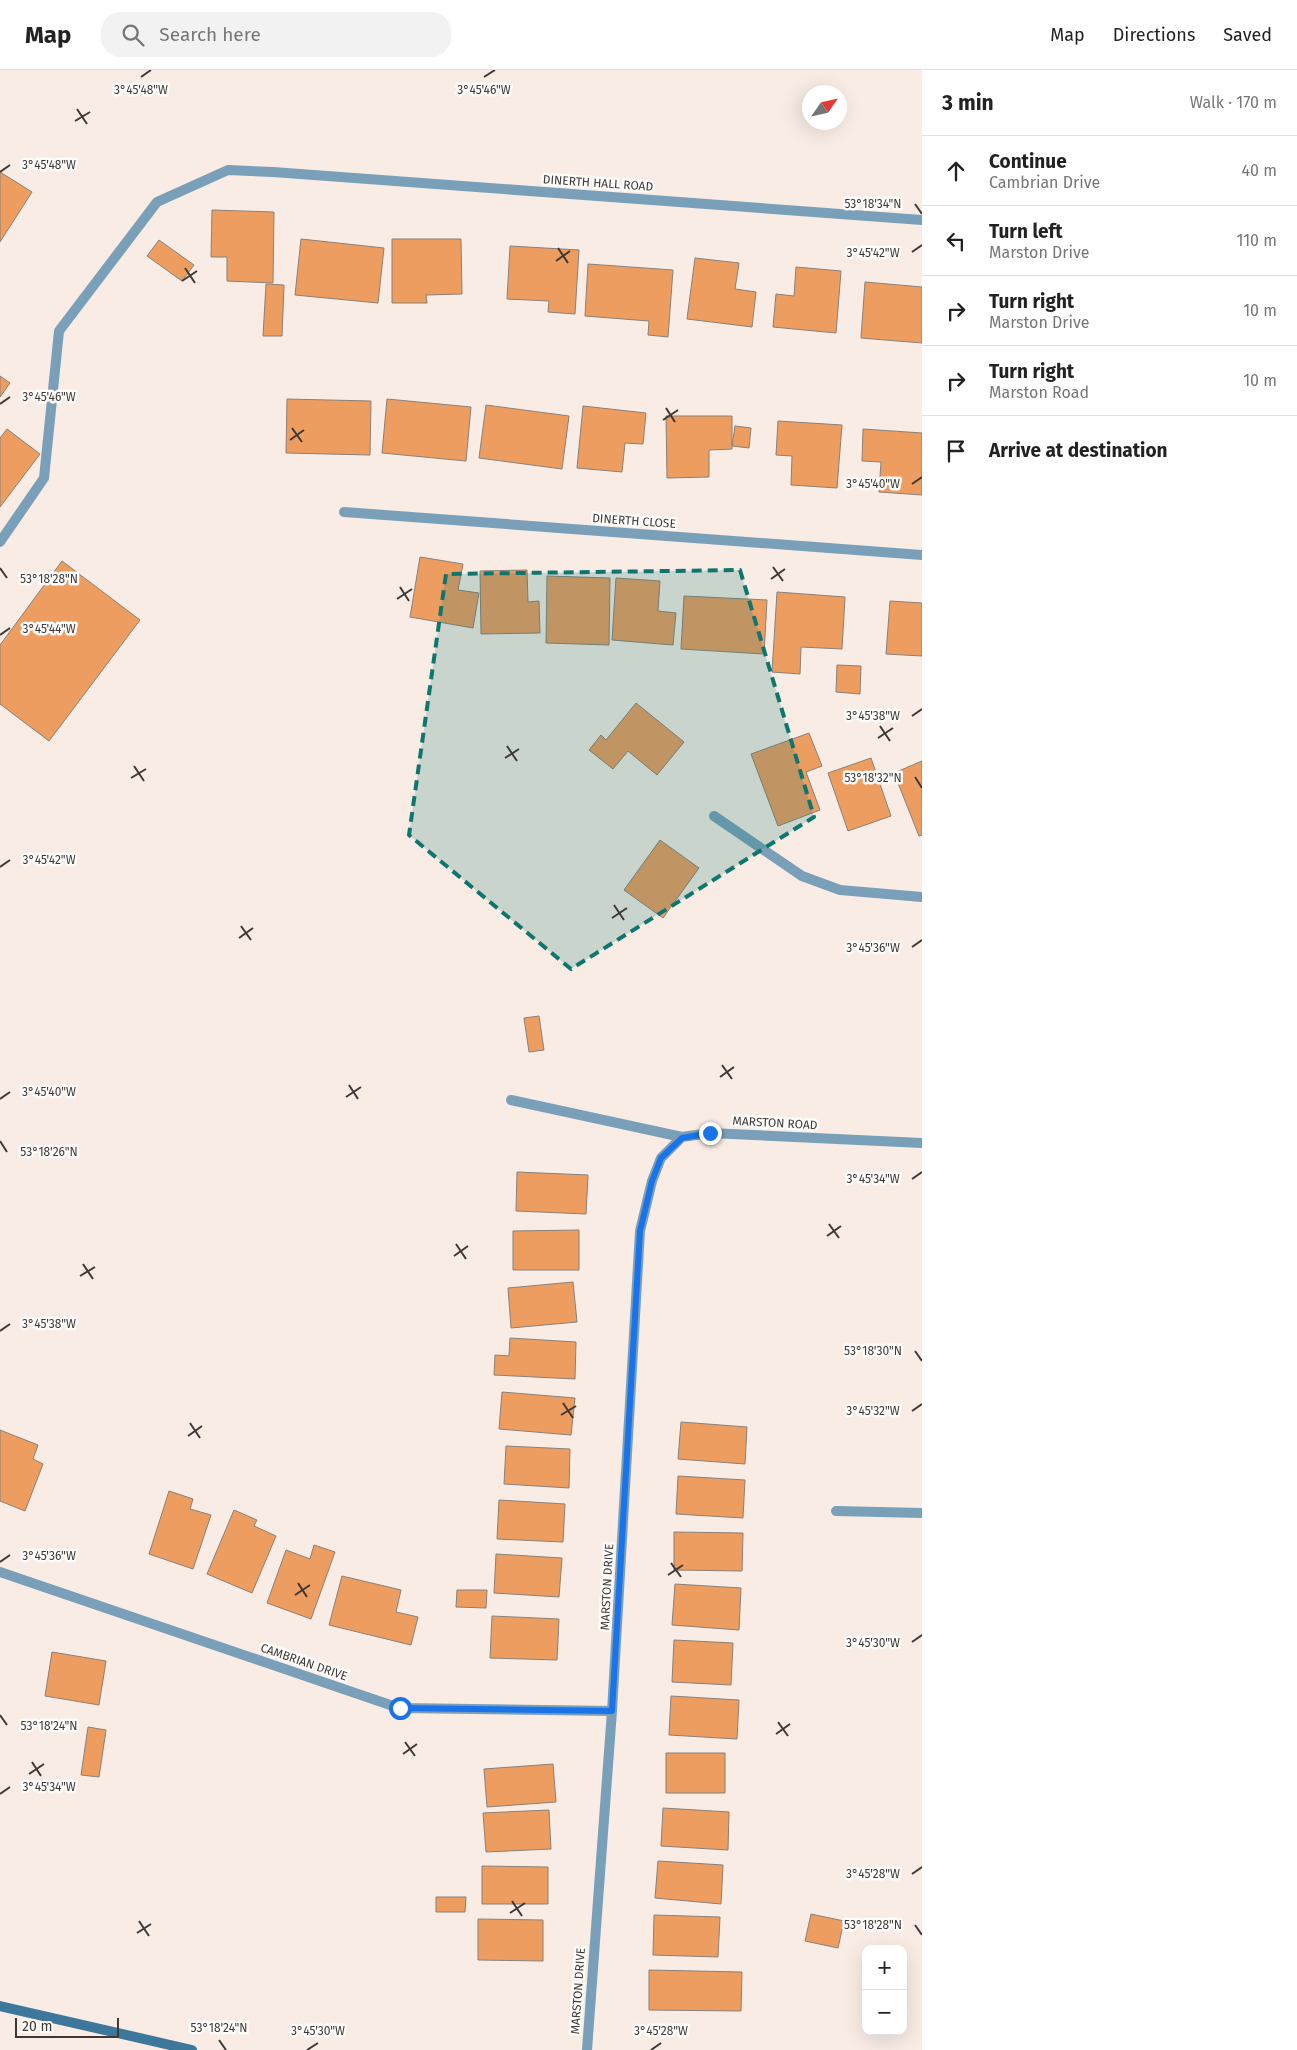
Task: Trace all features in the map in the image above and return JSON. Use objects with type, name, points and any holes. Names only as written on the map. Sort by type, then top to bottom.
[{"type":"street","name":"DINERTH HALL ROAD","points":[[0,542],[44,478],[59,331],[157,202],[228,170],[922,220]]},
{"type":"street","name":"DINERTH CLOSE","points":[[344,512],[922,555]]},
{"type":"street","points":[[714,816],[802,876],[840,890],[922,897]]},
{"type":"street","name":"MARSTON ROAD","points":[[511,1100],[682,1138],[710,1133],[922,1143]]},
{"type":"street","name":"MARSTON DRIVE","points":[[587,2050],[612,1711],[640,1231],[652,1181],[661,1158],[682,1138]]},
{"type":"street","points":[[836,1511],[922,1513]]},
{"type":"street","name":"CAMBRIAN DRIVE","points":[[0,1572],[400,1708],[612,1711]]},
{"type":"street","points":[[0,2006],[192,2050]]},
{"type":"highlighted area","points":[[740,570],[814,817],[571,969],[409,835],[446,574]]},
{"type":"building","points":[[0,172],[32,192],[0,242]]},
{"type":"building","points":[[212,210],[274,212],[273,283],[227,281],[227,257],[211,257]]},
{"type":"building","points":[[301,239],[384,248],[378,303],[295,295]]},
{"type":"building","points":[[392,239],[461,239],[462,294],[426,295],[427,303],[392,303]]},
{"type":"building","points":[[159,240],[194,265],[182,281],[147,256]]},
{"type":"building","points":[[510,246],[579,250],[575,314],[548,312],[549,301],[507,299]]},
{"type":"building","points":[[695,258],[739,263],[735,289],[756,292],[752,327],[687,319]]},
{"type":"building","points":[[588,264],[673,270],[668,337],[648,335],[649,321],[585,316]]},
{"type":"building","points":[[796,267],[841,271],[836,333],[773,327],[776,294],[794,296]]},
{"type":"building","points":[[865,282],[922,287],[922,343],[861,338]]},
{"type":"building","points":[[266,284],[284,285],[282,336],[263,336]]},
{"type":"building","points":[[0,376],[10,383],[0,397]]},
{"type":"building","points":[[287,399],[371,401],[370,455],[286,453]]},
{"type":"building","points":[[387,399],[471,407],[466,461],[382,453]]},
{"type":"building","points":[[486,405],[569,416],[562,469],[479,458]]},
{"type":"building","points":[[583,406],[646,413],[643,444],[625,443],[622,472],[577,468]]},
{"type":"building","points":[[666,416],[732,416],[732,449],[709,450],[709,477],[667,478]]},
{"type":"building","points":[[778,421],[842,425],[837,488],[791,485],[792,456],[776,455]]},
{"type":"building","points":[[735,426],[751,428],[749,448],[732,446]]},
{"type":"building","points":[[7,429],[40,454],[0,507],[0,438]]},
{"type":"building","points":[[863,429],[922,433],[922,495],[879,492],[881,462],[862,461]]},
{"type":"building","points":[[420,557],[463,564],[458,590],[479,593],[473,628],[410,617]]},
{"type":"building","points":[[62,561],[140,620],[49,741],[0,704],[0,645]]},
{"type":"building","points":[[527,570],[528,602],[539,601],[540,633],[481,634],[480,571]]},
{"type":"building","points":[[547,576],[610,578],[609,645],[546,643]]},
{"type":"building","points":[[616,578],[660,581],[658,611],[676,613],[673,645],[612,640]]},
{"type":"building","points":[[777,592],[845,597],[842,649],[801,647],[800,674],[772,672]]},
{"type":"building","points":[[684,596],[767,600],[764,654],[681,649]]},
{"type":"building","points":[[890,601],[922,603],[922,656],[886,654]]},
{"type":"building","points":[[837,665],[861,666],[860,694],[836,692]]},
{"type":"building","points":[[636,703],[684,742],[657,775],[628,751],[613,769],[589,750],[601,735],[606,740]]},
{"type":"building","points":[[809,733],[822,766],[806,772],[820,810],[778,826],[751,754]]},
{"type":"building","points":[[871,758],[891,816],[848,831],[828,773]]},
{"type":"building","points":[[922,761],[922,835],[919,836],[894,773]]},
{"type":"building","points":[[660,840],[699,868],[663,918],[624,890]]},
{"type":"building","points":[[539,1016],[544,1050],[529,1052],[524,1018]]},
{"type":"building","points":[[517,1172],[588,1175],[586,1214],[516,1211]]},
{"type":"building","points":[[579,1230],[579,1270],[513,1270],[513,1231]]},
{"type":"building","points":[[573,1282],[577,1322],[511,1328],[508,1288]]},
{"type":"building","points":[[510,1338],[576,1342],[575,1379],[494,1375],[495,1355],[509,1356]]},
{"type":"building","points":[[502,1392],[575,1398],[571,1435],[499,1429]]},
{"type":"building","points":[[681,1422],[747,1427],[745,1464],[678,1459]]},
{"type":"building","points":[[0,1430],[38,1445],[33,1459],[43,1464],[25,1511],[0,1501]]},
{"type":"building","points":[[506,1446],[570,1449],[569,1488],[504,1484]]},
{"type":"building","points":[[678,1476],[745,1480],[743,1518],[676,1514]]},
{"type":"building","points":[[169,1491],[193,1499],[190,1509],[211,1515],[193,1569],[149,1554]]},
{"type":"building","points":[[499,1500],[565,1504],[563,1542],[497,1539]]},
{"type":"building","points":[[234,1510],[257,1520],[254,1526],[276,1536],[252,1593],[207,1574]]},
{"type":"building","points":[[674,1532],[743,1533],[742,1571],[674,1570]]},
{"type":"building","points":[[314,1545],[335,1552],[311,1619],[267,1603],[286,1550],[310,1559]]},
{"type":"building","points":[[496,1554],[562,1558],[559,1597],[494,1593]]},
{"type":"building","points":[[342,1576],[401,1590],[396,1612],[418,1617],[411,1645],[329,1625]]},
{"type":"building","points":[[675,1584],[741,1588],[739,1630],[672,1625]]},
{"type":"building","points":[[457,1590],[487,1590],[486,1608],[456,1607]]},
{"type":"building","points":[[492,1616],[559,1619],[557,1660],[490,1658]]},
{"type":"building","points":[[674,1640],[733,1643],[731,1685],[672,1682]]},
{"type":"building","points":[[52,1652],[106,1661],[99,1705],[45,1696]]},
{"type":"building","points":[[671,1696],[739,1700],[737,1739],[669,1735]]},
{"type":"building","points":[[88,1727],[106,1730],[99,1777],[81,1775]]},
{"type":"building","points":[[666,1753],[725,1753],[725,1793],[666,1793]]},
{"type":"building","points":[[553,1764],[556,1802],[487,1807],[484,1769]]},
{"type":"building","points":[[663,1808],[729,1812],[728,1850],[661,1846]]},
{"type":"building","points":[[549,1810],[551,1849],[486,1852],[483,1813]]},
{"type":"building","points":[[658,1861],[723,1865],[721,1904],[655,1898]]},
{"type":"building","points":[[482,1866],[548,1867],[548,1904],[482,1904]]},
{"type":"building","points":[[436,1897],[466,1897],[465,1912],[436,1912]]},
{"type":"building","points":[[811,1914],[844,1921],[838,1948],[805,1941]]},
{"type":"building","points":[[654,1915],[720,1917],[718,1957],[653,1955]]},
{"type":"building","points":[[478,1919],[543,1920],[543,1961],[478,1960]]},
{"type":"building","points":[[649,1970],[742,1972],[741,2011],[649,2010]]},
{"type":"route","points":[[400,1708],[612,1711],[640,1231],[652,1181],[661,1158],[682,1138],[710,1133]]}]
